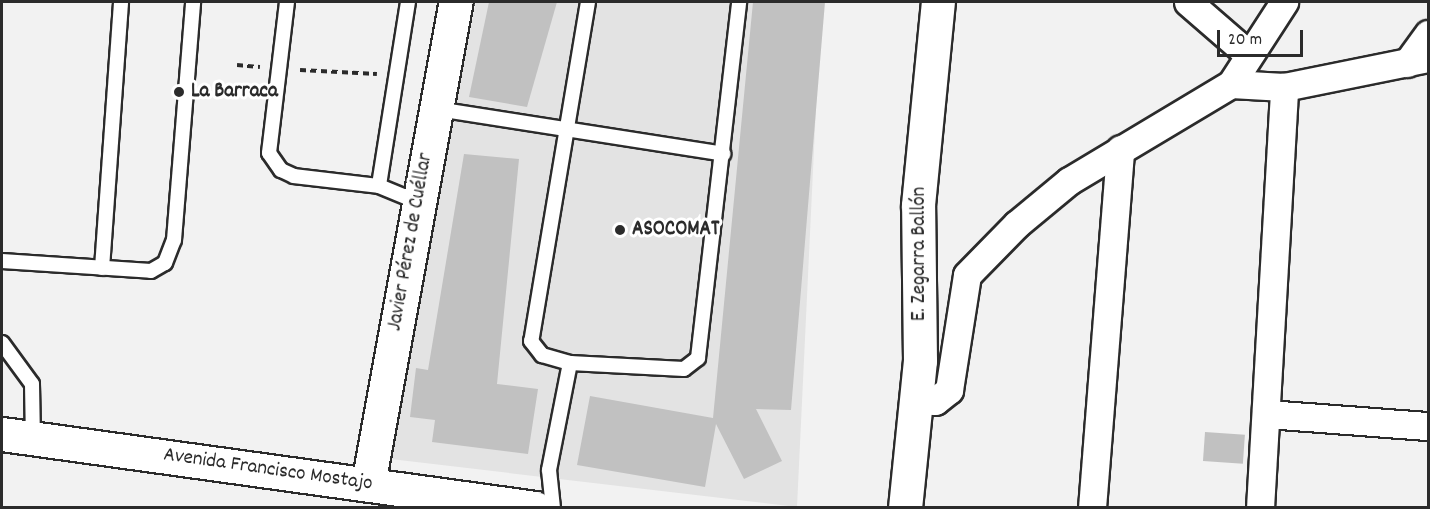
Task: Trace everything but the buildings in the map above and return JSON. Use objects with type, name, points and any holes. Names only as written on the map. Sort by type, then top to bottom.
[{"type":"street","name":"Javier Pérez de Cuéllar","points":[[368,484],[456,2]]},
{"type":"street","name":"E. Zegarra Ballón","points":[[905,507],[917,400],[916,245],[938,2]]},
{"type":"street","points":[[1188,2],[1248,54]]},
{"type":"street","points":[[917,400],[935,400],[949,390],[967,275],[978,260],[1069,181],[1119,148],[1231,84],[1248,54],[1284,2]]},
{"type":"street","points":[[1231,84],[1284,87],[1418,60],[1428,34]]},
{"type":"street","points":[[1260,507],[1284,87]]},
{"type":"street","points":[[1092,507],[1119,148]]},
{"type":"street","points":[[1267,414],[1428,426]]},
{"type":"street","name":"Avenida Francisco Mostajo","points":[[2,434],[535,507]]},
{"type":"lane","points":[[102,268],[121,2]]},
{"type":"lane","points":[[2,261],[151,271],[165,263],[174,240],[193,2]]},
{"type":"lane","points":[[287,2],[277,68],[269,153],[281,170],[380,186],[418,202]]},
{"type":"lane","points":[[380,186],[408,2]]},
{"type":"lane","points":[[588,2],[563,130],[531,342],[542,355],[570,363],[684,369],[698,358],[739,2]]},
{"type":"lane","points":[[435,109],[723,154]]},
{"type":"lane","points":[[2,343],[32,384],[33,439]]},
{"type":"lane","points":[[553,507],[549,470],[570,363]]},
{"type":"path","points":[[277,68],[395,77]]},
{"type":"shaded area","name":"ASOCOMAT","points":[[476,2],[821,2],[797,507],[382,458]]},
{"type":"place","name":"La Barraca","points":[[179,92]]},
{"type":"place","name":"ASOCOMAT","points":[[620,230]]}]
